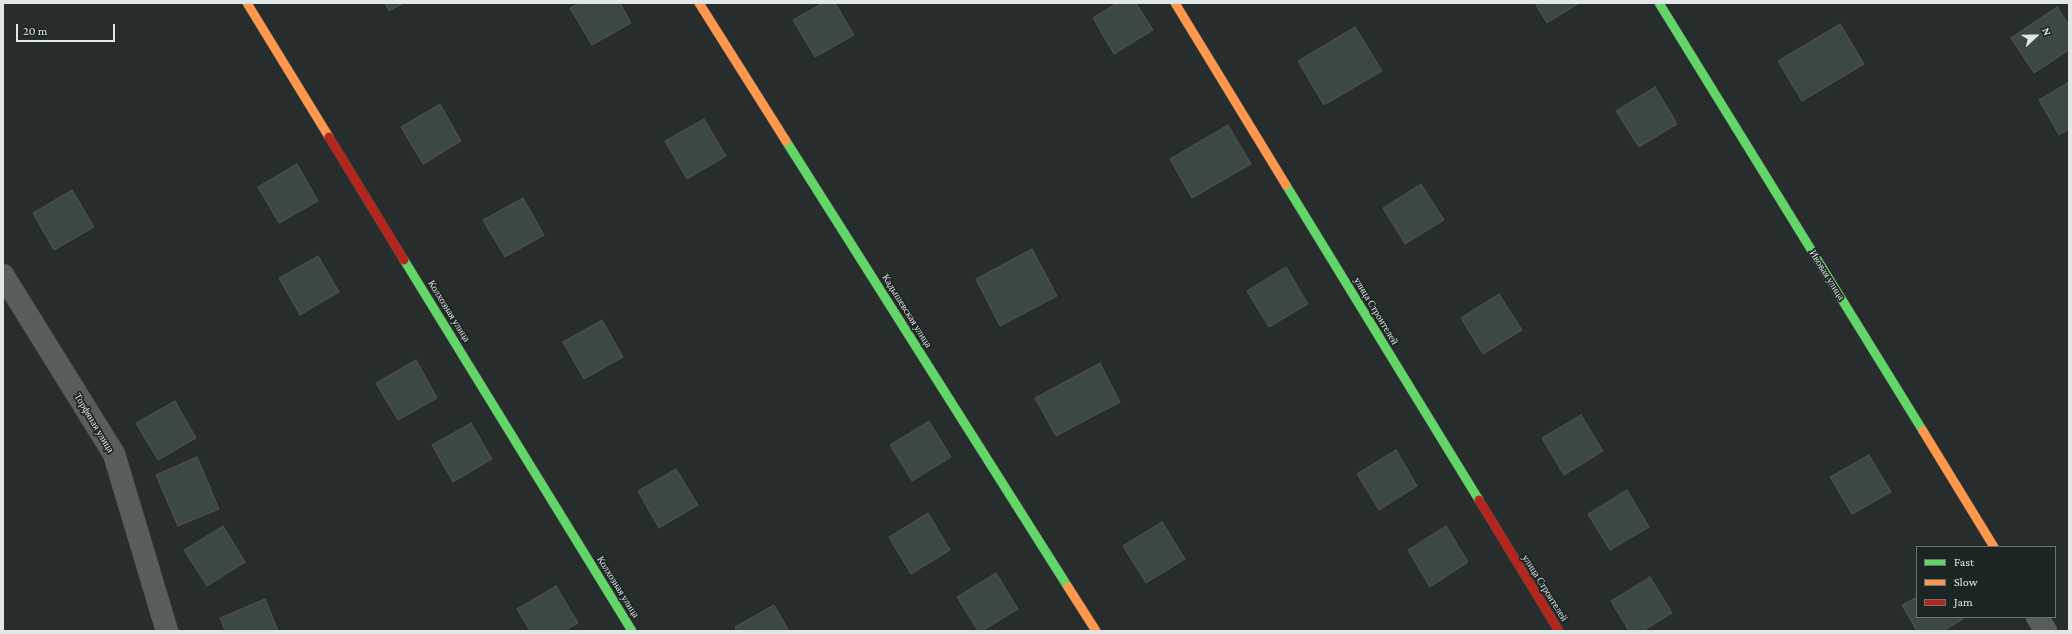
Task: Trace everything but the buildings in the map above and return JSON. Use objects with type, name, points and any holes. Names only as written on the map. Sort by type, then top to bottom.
[{"type":"street","name":"Колхозная улица","points":[[247,3],[632,631]]},
{"type":"street","name":"Кадышевская улица","points":[[699,3],[1096,631]]},
{"type":"street","name":"улица Строителей","points":[[1175,3],[1559,631]]},
{"type":"street","name":"Ивовая улица","points":[[1659,3],[1993,546]]},
{"type":"street","name":"Торфяная улица","points":[[3,275],[114,454],[167,631]]},
{"type":"street","points":[[2038,618],[2046,631]]},
{"type":"traffic: fast","points":[[1659,3],[1923,431]]},
{"type":"traffic: fast","points":[[786,141],[1068,587]]},
{"type":"traffic: fast","points":[[1286,185],[1479,500]]},
{"type":"traffic: fast","points":[[404,260],[632,631]]},
{"type":"traffic: slow","points":[[247,3],[329,137]]},
{"type":"traffic: slow","points":[[699,3],[786,141]]},
{"type":"traffic: slow","points":[[1175,3],[1286,185]]},
{"type":"traffic: slow","points":[[1923,431],[1993,546]]},
{"type":"traffic: slow","points":[[1068,587],[1096,631]]},
{"type":"traffic: jam","points":[[329,137],[404,260]]},
{"type":"traffic: jam","points":[[1479,500],[1559,631]]}]
